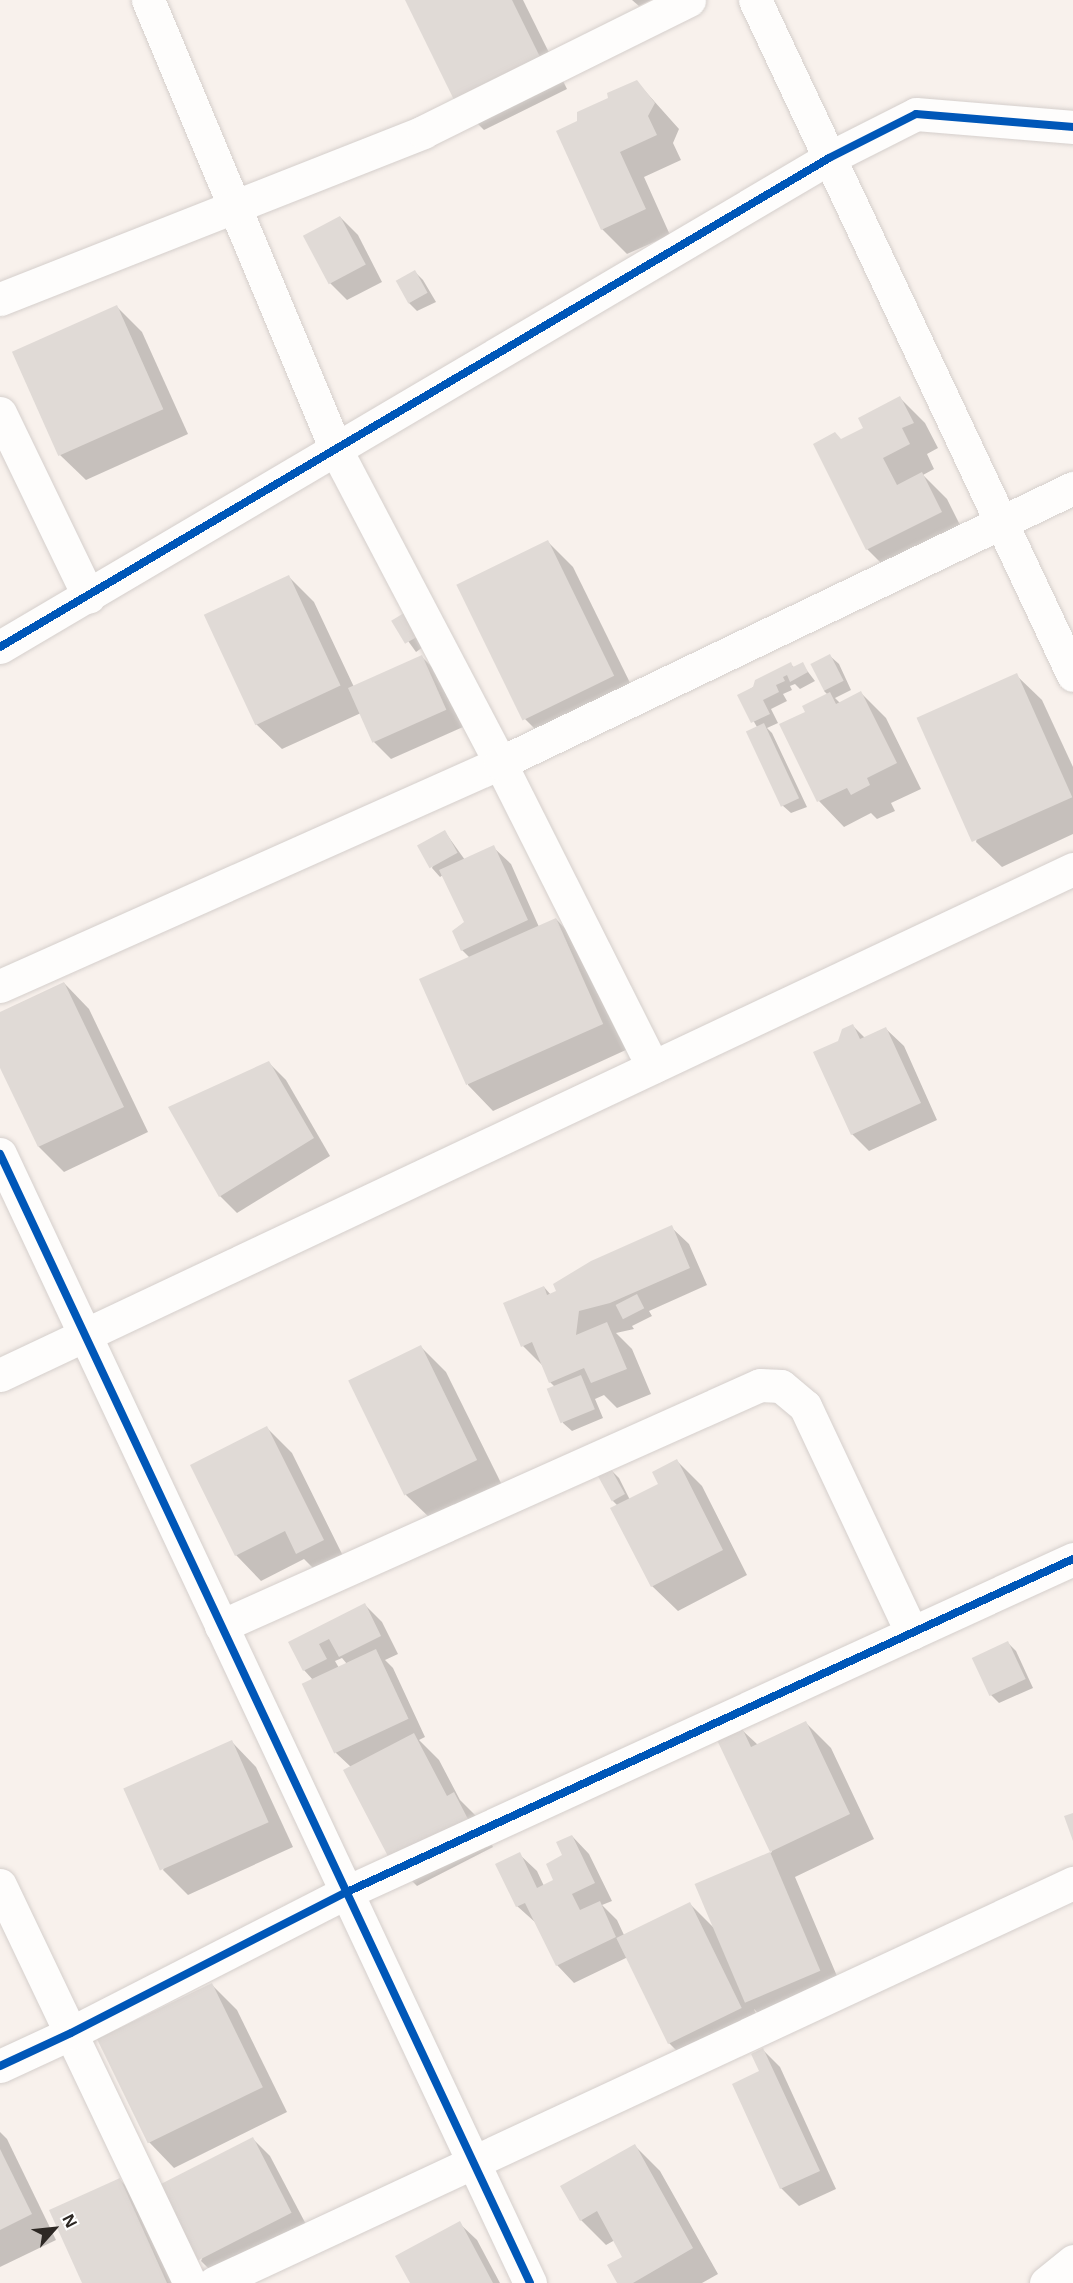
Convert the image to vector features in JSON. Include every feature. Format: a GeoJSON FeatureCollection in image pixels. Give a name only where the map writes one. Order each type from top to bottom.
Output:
{"type":"FeatureCollection","features":[{"type":"Feature","properties":{"kind":"street"},"geometry":{"type":"LineString","coordinates":[[148,0],[336,450],[500,763],[653,1067]]}},
{"type":"Feature","properties":{"kind":"street"},"geometry":{"type":"LineString","coordinates":[[0,299],[423,132],[689,0]]}},
{"type":"Feature","properties":{"kind":"street"},"geometry":{"type":"LineString","coordinates":[[755,0],[1073,675]]}},
{"type":"Feature","properties":{"kind":"street"},"geometry":{"type":"LineString","coordinates":[[0,647],[89,597],[829,158],[916,114],[1073,127]]}},
{"type":"Feature","properties":{"kind":"street"},"geometry":{"type":"LineString","coordinates":[[0,413],[89,597]]}},
{"type":"Feature","properties":{"kind":"street"},"geometry":{"type":"LineString","coordinates":[[0,986],[500,763],[1073,488]]}},
{"type":"Feature","properties":{"kind":"street"},"geometry":{"type":"LineString","coordinates":[[0,1375],[1073,869]]}},
{"type":"Feature","properties":{"kind":"street"},"geometry":{"type":"LineString","coordinates":[[0,1154],[530,2283]]}},
{"type":"Feature","properties":{"kind":"street"},"geometry":{"type":"LineString","coordinates":[[221,1626],[760,1385],[781,1386],[805,1406],[912,1633]]}},
{"type":"Feature","properties":{"kind":"street"},"geometry":{"type":"LineString","coordinates":[[0,2066],[71,2033],[347,1892],[1073,1559]]}},
{"type":"Feature","properties":{"kind":"street"},"geometry":{"type":"LineString","coordinates":[[213,2283],[1073,1883]]}},
{"type":"Feature","properties":{"kind":"street"},"geometry":{"type":"LineString","coordinates":[[0,1885],[190,2283]]}},
{"type":"Feature","properties":{"kind":"street"},"geometry":{"type":"LineString","coordinates":[[1046,2283],[1073,2261]]}},
{"type":"Feature","properties":{"kind":"building"},"geometry":{"type":"Polygon","coordinates":[[[405,0],[512,0],[543,63],[457,106],[405,0]]]}},
{"type":"Feature","properties":{"kind":"building"},"geometry":{"type":"Polygon","coordinates":[[[637,80],[655,103],[648,116],[657,135],[620,152],[646,209],[601,230],[556,131],[577,121],[577,112],[608,98],[607,93],[637,80]]]}},
{"type":"Feature","properties":{"kind":"building"},"geometry":{"type":"Polygon","coordinates":[[[340,216],[366,265],[329,284],[303,236],[340,216]]]}},
{"type":"Feature","properties":{"kind":"building"},"geometry":{"type":"Polygon","coordinates":[[[415,270],[428,293],[408,303],[396,281],[415,270]]]}},
{"type":"Feature","properties":{"kind":"building"},"geometry":{"type":"Polygon","coordinates":[[[117,305],[163,409],[58,456],[12,352],[117,305]]]}},
{"type":"Feature","properties":{"kind":"building"},"geometry":{"type":"Polygon","coordinates":[[[900,396],[914,423],[902,428],[910,444],[883,458],[897,485],[922,472],[942,512],[866,550],[813,444],[835,432],[841,439],[863,428],[858,418],[900,396]]]}},
{"type":"Feature","properties":{"kind":"building"},"geometry":{"type":"Polygon","coordinates":[[[548,540],[614,676],[523,720],[456,585],[548,540]]]}},
{"type":"Feature","properties":{"kind":"building"},"geometry":{"type":"Polygon","coordinates":[[[289,575],[341,686],[255,725],[204,615],[289,575]]]}},
{"type":"Feature","properties":{"kind":"building"},"geometry":{"type":"Polygon","coordinates":[[[404,613],[418,636],[405,644],[391,621],[404,613]]]}},
{"type":"Feature","properties":{"kind":"building"},"geometry":{"type":"Polygon","coordinates":[[[830,654],[844,681],[824,691],[810,664],[830,654]]]}},
{"type":"Feature","properties":{"kind":"building"},"geometry":{"type":"Polygon","coordinates":[[[422,655],[446,710],[372,743],[348,688],[422,655]]]}},
{"type":"Feature","properties":{"kind":"building"},"geometry":{"type":"Polygon","coordinates":[[[791,662],[793,667],[803,662],[808,672],[790,682],[787,675],[783,677],[785,681],[776,685],[779,692],[763,700],[770,714],[751,723],[737,695],[753,687],[755,680],[791,662]]]}},
{"type":"Feature","properties":{"kind":"building"},"geometry":{"type":"Polygon","coordinates":[[[1017,673],[1072,797],[972,842],[917,718],[1017,673]]]}},
{"type":"Feature","properties":{"kind":"building"},"geometry":{"type":"Polygon","coordinates":[[[861,691],[897,763],[867,778],[870,785],[851,795],[847,788],[817,802],[779,724],[805,712],[802,706],[830,692],[836,704],[861,691]]]}},
{"type":"Feature","properties":{"kind":"building"},"geometry":{"type":"Polygon","coordinates":[[[764,723],[799,798],[781,807],[746,731],[764,723]]]}},
{"type":"Feature","properties":{"kind":"building"},"geometry":{"type":"Polygon","coordinates":[[[445,830],[458,853],[430,868],[417,846],[445,830]]]}},
{"type":"Feature","properties":{"kind":"building"},"geometry":{"type":"Polygon","coordinates":[[[494,845],[528,920],[461,951],[452,931],[464,922],[439,870],[494,845]]]}},
{"type":"Feature","properties":{"kind":"building"},"geometry":{"type":"Polygon","coordinates":[[[556,918],[603,1024],[466,1085],[419,979],[556,918]]]}},
{"type":"Feature","properties":{"kind":"building"},"geometry":{"type":"Polygon","coordinates":[[[64,982],[124,1107],[38,1147],[0,1068],[0,1012],[64,982]]]}},
{"type":"Feature","properties":{"kind":"building"},"geometry":{"type":"Polygon","coordinates":[[[853,1024],[860,1039],[886,1027],[921,1103],[851,1135],[813,1052],[838,1041],[842,1029],[853,1024]]]}},
{"type":"Feature","properties":{"kind":"building"},"geometry":{"type":"Polygon","coordinates":[[[269,1061],[314,1138],[219,1197],[168,1107],[269,1061]]]}},
{"type":"Feature","properties":{"kind":"building"},"geometry":{"type":"Polygon","coordinates":[[[672,1225],[690,1268],[610,1303],[579,1311],[576,1335],[607,1322],[627,1369],[591,1383],[584,1368],[549,1383],[532,1342],[521,1347],[503,1303],[544,1286],[547,1295],[556,1291],[553,1284],[591,1261],[672,1225]]]}},
{"type":"Feature","properties":{"kind":"building"},"geometry":{"type":"Polygon","coordinates":[[[637,1294],[644,1308],[623,1319],[616,1305],[637,1294]]]}},
{"type":"Feature","properties":{"kind":"building"},"geometry":{"type":"Polygon","coordinates":[[[421,1345],[477,1460],[404,1496],[348,1381],[421,1345]]]}},
{"type":"Feature","properties":{"kind":"building"},"geometry":{"type":"Polygon","coordinates":[[[581,1375],[595,1409],[561,1423],[547,1389],[581,1375]]]}},
{"type":"Feature","properties":{"kind":"building"},"geometry":{"type":"Polygon","coordinates":[[[267,1426],[324,1540],[296,1554],[285,1531],[235,1556],[190,1465],[267,1426]]]}},
{"type":"Feature","properties":{"kind":"building"},"geometry":{"type":"Polygon","coordinates":[[[677,1459],[723,1550],[651,1587],[610,1508],[658,1484],[652,1472],[677,1459]]]}},
{"type":"Feature","properties":{"kind":"building"},"geometry":{"type":"Polygon","coordinates":[[[610,1467],[625,1494],[612,1501],[597,1474],[610,1467]]]}},
{"type":"Feature","properties":{"kind":"building"},"geometry":{"type":"Polygon","coordinates":[[[365,1603],[381,1636],[339,1657],[329,1639],[319,1644],[327,1659],[303,1671],[288,1642],[365,1603]]]}},
{"type":"Feature","properties":{"kind":"building"},"geometry":{"type":"Polygon","coordinates":[[[1008,1641],[1026,1679],[989,1696],[972,1658],[1008,1641]]]}},
{"type":"Feature","properties":{"kind":"building"},"geometry":{"type":"Polygon","coordinates":[[[376,1649],[409,1719],[334,1753],[302,1684],[376,1649]]]}},
{"type":"Feature","properties":{"kind":"building"},"geometry":{"type":"Polygon","coordinates":[[[806,1721],[850,1814],[770,1852],[717,1740],[742,1728],[751,1747],[806,1721]]]}},
{"type":"Feature","properties":{"kind":"building"},"geometry":{"type":"Polygon","coordinates":[[[414,1733],[447,1796],[454,1792],[469,1821],[391,1862],[343,1770],[414,1733]]]}},
{"type":"Feature","properties":{"kind":"building"},"geometry":{"type":"Polygon","coordinates":[[[232,1740],[269,1822],[160,1871],[123,1788],[232,1740]]]}},
{"type":"Feature","properties":{"kind":"building"},"geometry":{"type":"Polygon","coordinates":[[[1073,1813],[1073,1841],[1064,1816],[1073,1813]]]}},
{"type":"Feature","properties":{"kind":"building"},"geometry":{"type":"Polygon","coordinates":[[[572,1835],[595,1883],[572,1894],[580,1910],[600,1901],[616,1937],[556,1966],[525,1903],[516,1907],[495,1864],[520,1852],[537,1888],[553,1880],[546,1864],[562,1855],[556,1842],[572,1835]]]}},
{"type":"Feature","properties":{"kind":"building"},"geometry":{"type":"Polygon","coordinates":[[[770,1852],[820,1971],[745,2003],[695,1884],[770,1852]]]}},
{"type":"Feature","properties":{"kind":"building"},"geometry":{"type":"Polygon","coordinates":[[[690,1902],[742,2008],[668,2044],[616,1938],[690,1902]]]}},
{"type":"Feature","properties":{"kind":"building"},"geometry":{"type":"Polygon","coordinates":[[[212,1983],[263,2087],[148,2143],[97,2039],[212,1983]]]}},
{"type":"Feature","properties":{"kind":"building"},"geometry":{"type":"Polygon","coordinates":[[[763,2048],[820,2171],[780,2189],[732,2084],[759,2071],[751,2054],[763,2048]]]}},
{"type":"Feature","properties":{"kind":"building"},"geometry":{"type":"Polygon","coordinates":[[[253,2137],[292,2213],[198,2260],[159,2185],[253,2137]]]}},
{"type":"Feature","properties":{"kind":"building"},"geometry":{"type":"Polygon","coordinates":[[[635,2144],[693,2248],[633,2283],[617,2283],[607,2265],[622,2257],[597,2211],[580,2221],[560,2186],[635,2144]]]}},
{"type":"Feature","properties":{"kind":"building"},"geometry":{"type":"Polygon","coordinates":[[[0,2149],[32,2214],[0,2230],[0,2149]]]}},
{"type":"Feature","properties":{"kind":"building"},"geometry":{"type":"Polygon","coordinates":[[[120,2178],[167,2283],[82,2283],[49,2210],[120,2178]]]}},
{"type":"Feature","properties":{"kind":"building"},"geometry":{"type":"Polygon","coordinates":[[[460,2221],[493,2283],[410,2283],[395,2256],[460,2221]]]}},
{"type":"Feature","properties":{"kind":"cycle path"},"geometry":{"type":"LineString","coordinates":[[0,647],[829,158],[916,114],[1073,127]]}},
{"type":"Feature","properties":{"kind":"cycle path"},"geometry":{"type":"LineString","coordinates":[[0,1154],[530,2283]]}},
{"type":"Feature","properties":{"kind":"cycle path"},"geometry":{"type":"LineString","coordinates":[[0,2066],[71,2033],[347,1892],[1073,1559]]}}]}
